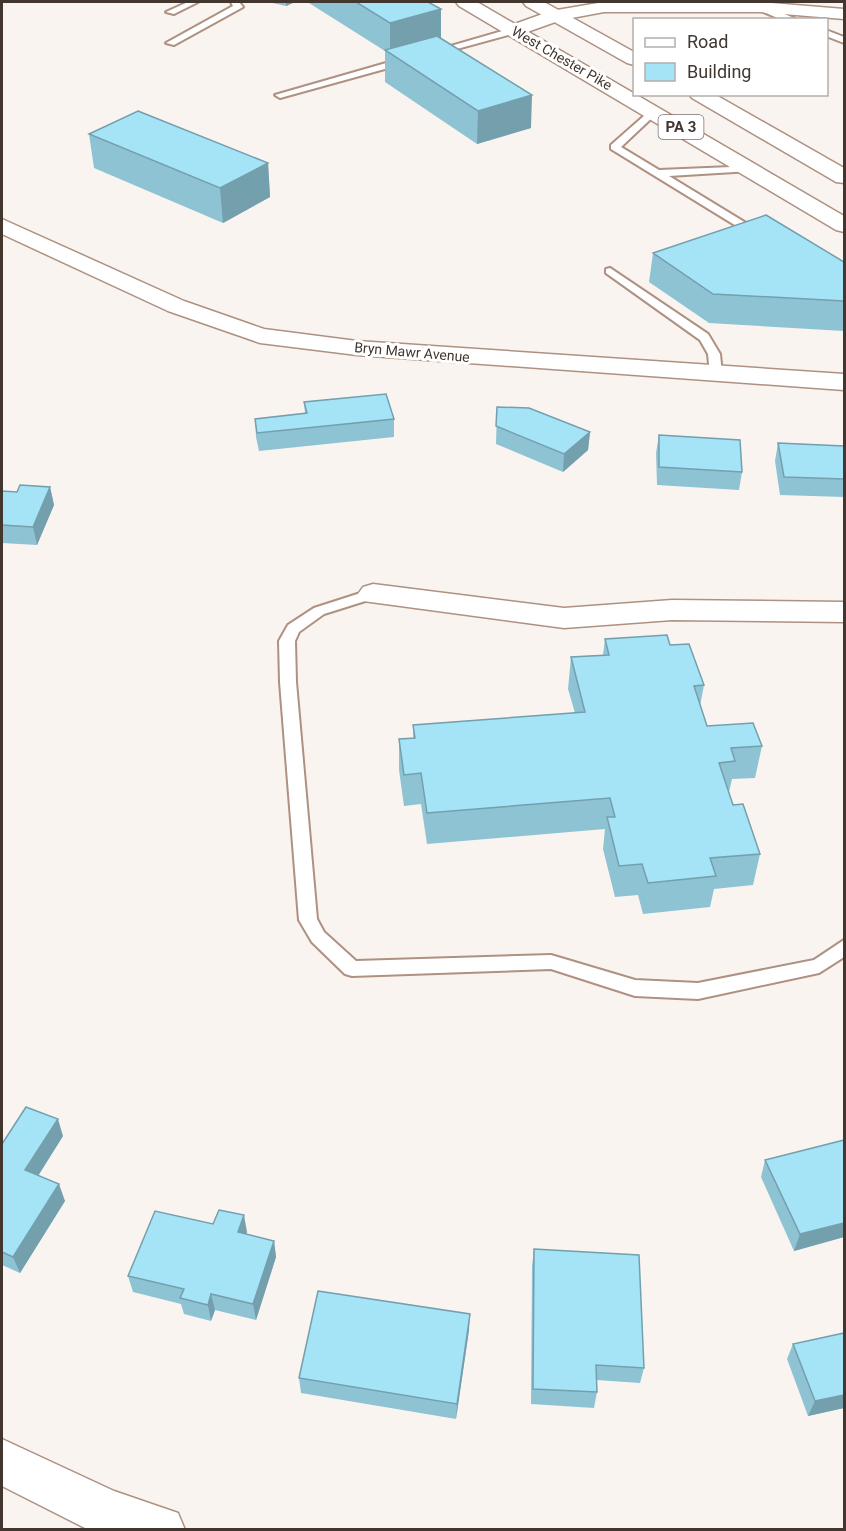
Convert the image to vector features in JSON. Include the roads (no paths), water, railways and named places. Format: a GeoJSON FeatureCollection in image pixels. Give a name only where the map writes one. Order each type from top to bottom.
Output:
{"type":"FeatureCollection","features":[{"type":"Feature","properties":{"kind":"main road","name":"West Chester Pike"},"geometry":{"type":"LineString","coordinates":[[465,2],[751,168],[844,225]]}},
{"type":"Feature","properties":{"kind":"main road"},"geometry":{"type":"LineString","coordinates":[[532,2],[633,58]]}},
{"type":"Feature","properties":{"kind":"main road"},"geometry":{"type":"LineString","coordinates":[[516,30],[557,15],[612,7],[759,4],[844,14]]}},
{"type":"Feature","properties":{"kind":"main road","name":"PA 3"},"geometry":{"type":"LineString","coordinates":[[702,96],[844,177]]}},
{"type":"Feature","properties":{"kind":"main road","name":"Bryn Mawr Avenue"},"geometry":{"type":"LineString","coordinates":[[2,226],[176,306],[260,336],[346,347],[844,382]]}},
{"type":"Feature","properties":{"kind":"main road"},"geometry":{"type":"LineString","coordinates":[[373,594],[564,618],[672,610],[844,612]]}},
{"type":"Feature","properties":{"kind":"main road"},"geometry":{"type":"LineString","coordinates":[[2,1462],[107,1513],[161,1530]]}},
{"type":"Feature","properties":{"kind":"lane"},"geometry":{"type":"LineString","coordinates":[[171,12],[194,2]]}},
{"type":"Feature","properties":{"kind":"lane"},"geometry":{"type":"LineString","coordinates":[[171,43],[238,7],[235,2]]}},
{"type":"Feature","properties":{"kind":"lane"},"geometry":{"type":"LineString","coordinates":[[759,4],[787,18]]}},
{"type":"Feature","properties":{"kind":"lane"},"geometry":{"type":"LineString","coordinates":[[426,55],[516,30]]}},
{"type":"Feature","properties":{"kind":"lane"},"geometry":{"type":"LineString","coordinates":[[828,34],[844,40]]}},
{"type":"Feature","properties":{"kind":"lane"},"geometry":{"type":"LineString","coordinates":[[280,95],[415,58]]}},
{"type":"Feature","properties":{"kind":"lane"},"geometry":{"type":"LineString","coordinates":[[653,111],[615,147],[742,225]]}},
{"type":"Feature","properties":{"kind":"lane"},"geometry":{"type":"LineString","coordinates":[[657,172],[751,168]]}},
{"type":"Feature","properties":{"kind":"lane"},"geometry":{"type":"LineString","coordinates":[[610,271],[704,337],[712,346],[716,357],[716,374]]}},
{"type":"Feature","properties":{"kind":"lane"},"geometry":{"type":"LineString","coordinates":[[373,594],[319,611],[292,629],[287,641],[288,682],[308,920],[318,937],[352,969],[551,962],[635,988],[698,991],[819,966],[844,947]]}}]}
